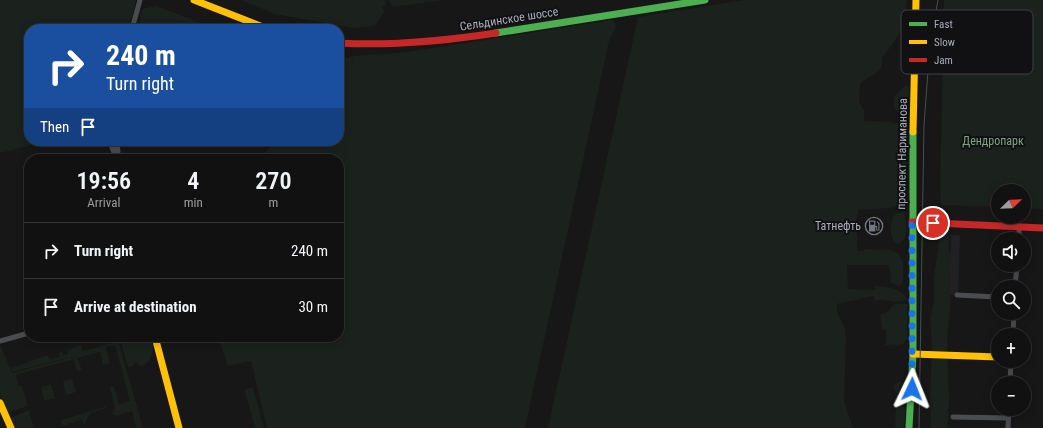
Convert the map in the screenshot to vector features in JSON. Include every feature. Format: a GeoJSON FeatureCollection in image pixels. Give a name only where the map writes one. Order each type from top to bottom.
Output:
{"type":"FeatureCollection","features":[{"type":"Feature","properties":{"kind":"main road"},"geometry":{"type":"LineString","coordinates":[[194,0],[255,24]]}},
{"type":"Feature","properties":{"kind":"main road","name":"Сельдинское шоссе"},"geometry":{"type":"LineString","coordinates":[[344,43],[376,46],[465,38],[705,0]]}},
{"type":"Feature","properties":{"kind":"main road","name":"проспект Нариманова"},"geometry":{"type":"LineString","coordinates":[[916,0],[916,10]]}},
{"type":"Feature","properties":{"kind":"main road","name":"проспект Нариманова"},"geometry":{"type":"LineString","coordinates":[[909,428],[913,354],[912,222],[915,74]]}},
{"type":"Feature","properties":{"kind":"main road"},"geometry":{"type":"LineString","coordinates":[[912,222],[1043,228]]}},
{"type":"Feature","properties":{"kind":"main road"},"geometry":{"type":"LineString","coordinates":[[156,342],[179,428]]}},
{"type":"Feature","properties":{"kind":"main road"},"geometry":{"type":"LineString","coordinates":[[913,354],[991,357]]}},
{"type":"Feature","properties":{"kind":"main road"},"geometry":{"type":"LineString","coordinates":[[0,403],[11,428]]}},
{"type":"Feature","properties":{"kind":"street"},"geometry":{"type":"LineString","coordinates":[[133,24],[140,0]]}},
{"type":"Feature","properties":{"kind":"street"},"geometry":{"type":"LineString","coordinates":[[1019,226],[1019,232]]}},
{"type":"Feature","properties":{"kind":"street"},"geometry":{"type":"LineString","coordinates":[[957,295],[991,297]]}},
{"type":"Feature","properties":{"kind":"street"},"geometry":{"type":"LineString","coordinates":[[0,341],[24,334]]}},
{"type":"Feature","properties":{"kind":"street"},"geometry":{"type":"LineString","coordinates":[[953,417],[1008,418],[1008,428]]}},
{"type":"Feature","properties":{"kind":"shaded area"},"geometry":{"type":"Polygon","coordinates":[[[951,235],[960,235],[958,295],[949,295],[951,235]]]}},
{"type":"Feature","properties":{"kind":"green space"},"geometry":{"type":"Polygon","coordinates":[[[0,0],[136,0],[129,24],[24,24],[24,146],[27,146],[0,153],[0,0]]]}},
{"type":"Feature","properties":{"kind":"green space"},"geometry":{"type":"Polygon","coordinates":[[[241,0],[385,0],[387,3],[382,8],[385,11],[375,26],[353,28],[344,26],[344,24],[331,24],[275,14],[241,0]]]}},
{"type":"Feature","properties":{"kind":"green space"},"geometry":{"type":"Polygon","coordinates":[[[388,0],[445,0],[393,7],[388,0]]]}},
{"type":"Feature","properties":{"kind":"green space"},"geometry":{"type":"Polygon","coordinates":[[[745,0],[907,0],[906,10],[901,10],[901,29],[897,38],[882,58],[881,68],[860,84],[859,102],[864,110],[864,121],[893,122],[903,127],[907,131],[908,156],[903,199],[901,204],[889,208],[859,210],[856,223],[853,224],[853,232],[856,232],[857,234],[857,249],[859,251],[864,251],[864,249],[890,250],[899,254],[903,262],[903,282],[900,286],[891,283],[889,265],[847,265],[848,289],[875,290],[875,286],[884,287],[898,290],[907,299],[900,302],[883,300],[875,301],[873,296],[837,304],[837,312],[845,328],[846,339],[844,401],[853,428],[548,428],[638,17],[745,0]]]}},
{"type":"Feature","properties":{"kind":"green space","name":"Дендропарк"},"geometry":{"type":"Polygon","coordinates":[[[944,0],[1043,0],[1043,209],[1031,208],[1031,184],[991,184],[991,207],[941,205],[942,74],[1033,74],[1033,10],[944,10],[944,0]]]}},
{"type":"Feature","properties":{"kind":"green space"},"geometry":{"type":"Polygon","coordinates":[[[156,6],[203,24],[139,24],[142,9],[156,6]]]}},
{"type":"Feature","properties":{"kind":"green space"},"geometry":{"type":"Polygon","coordinates":[[[612,20],[615,23],[616,28],[609,41],[525,428],[267,428],[251,361],[228,366],[220,342],[344,342],[344,154],[264,154],[271,146],[344,146],[344,58],[407,52],[612,20]]]}},
{"type":"Feature","properties":{"kind":"green space"},"geometry":{"type":"Polygon","coordinates":[[[906,85],[909,86],[907,122],[894,108],[894,97],[906,85]]]}},
{"type":"Feature","properties":{"kind":"green space"},"geometry":{"type":"Polygon","coordinates":[[[897,213],[903,213],[905,215],[906,230],[904,239],[901,243],[897,244],[892,237],[891,223],[892,219],[897,213]]]}},
{"type":"Feature","properties":{"kind":"green space"},"geometry":{"type":"Polygon","coordinates":[[[945,226],[950,230],[949,248],[951,260],[949,286],[951,302],[947,339],[949,402],[947,428],[931,428],[930,396],[932,344],[930,320],[934,301],[934,277],[941,229],[945,226]]]}},
{"type":"Feature","properties":{"kind":"green space"},"geometry":{"type":"Polygon","coordinates":[[[894,304],[907,304],[907,339],[903,344],[890,346],[886,345],[886,330],[882,330],[880,315],[889,311],[894,304]]]}},
{"type":"Feature","properties":{"kind":"green space"},"geometry":{"type":"Polygon","coordinates":[[[153,342],[152,354],[148,361],[141,367],[136,362],[131,367],[128,367],[121,343],[119,343],[143,428],[136,428],[132,411],[116,416],[112,413],[115,408],[110,387],[114,386],[119,404],[130,401],[115,345],[106,347],[110,363],[103,365],[100,352],[77,358],[82,370],[77,371],[74,359],[16,375],[18,385],[22,386],[28,406],[7,413],[0,395],[0,344],[12,373],[83,354],[12,372],[11,368],[48,355],[50,359],[60,357],[59,352],[62,351],[63,355],[68,354],[67,350],[81,345],[83,351],[112,343],[153,342]]]}},
{"type":"Feature","properties":{"kind":"green space"},"geometry":{"type":"Polygon","coordinates":[[[72,379],[76,392],[66,395],[63,381],[72,379]]]}},
{"type":"Feature","properties":{"kind":"green space"},"geometry":{"type":"Polygon","coordinates":[[[899,381],[903,382],[905,389],[902,396],[898,396],[893,386],[899,381]]]}},
{"type":"Feature","properties":{"kind":"green space"},"geometry":{"type":"Polygon","coordinates":[[[51,384],[55,398],[44,401],[41,387],[51,384]]]}},
{"type":"Feature","properties":{"kind":"green space"},"geometry":{"type":"Polygon","coordinates":[[[253,387],[264,428],[255,428],[245,392],[246,389],[253,387]]]}},
{"type":"Feature","properties":{"kind":"green space"},"geometry":{"type":"Polygon","coordinates":[[[902,404],[906,410],[904,428],[895,428],[896,405],[902,404]]]}},
{"type":"Feature","properties":{"kind":"green space"},"geometry":{"type":"Polygon","coordinates":[[[105,406],[106,408],[90,413],[84,426],[82,420],[62,426],[61,420],[105,406]]]}},
{"type":"Feature","properties":{"kind":"green space"},"geometry":{"type":"Polygon","coordinates":[[[29,410],[34,428],[15,428],[11,418],[29,410]]]}},
{"type":"Feature","properties":{"kind":"tram line"},"geometry":{"type":"LineString","coordinates":[[936,10],[938,0]]}},
{"type":"Feature","properties":{"kind":"tram line"},"geometry":{"type":"LineString","coordinates":[[919,428],[924,125],[928,74]]}},
{"type":"Feature","properties":{"kind":"traffic: fast"},"geometry":{"type":"LineString","coordinates":[[496,33],[705,0]]}},
{"type":"Feature","properties":{"kind":"traffic: fast"},"geometry":{"type":"LineString","coordinates":[[909,428],[913,354],[913,132]]}},
{"type":"Feature","properties":{"kind":"traffic: slow"},"geometry":{"type":"LineString","coordinates":[[194,0],[255,24]]}},
{"type":"Feature","properties":{"kind":"traffic: slow"},"geometry":{"type":"LineString","coordinates":[[916,0],[916,10]]}},
{"type":"Feature","properties":{"kind":"traffic: slow"},"geometry":{"type":"LineString","coordinates":[[913,132],[914,74]]}},
{"type":"Feature","properties":{"kind":"traffic: slow"},"geometry":{"type":"LineString","coordinates":[[156,342],[179,428]]}},
{"type":"Feature","properties":{"kind":"traffic: slow"},"geometry":{"type":"LineString","coordinates":[[913,354],[991,357]]}},
{"type":"Feature","properties":{"kind":"traffic: slow"},"geometry":{"type":"LineString","coordinates":[[0,403],[11,428]]}},
{"type":"Feature","properties":{"kind":"traffic: jam"},"geometry":{"type":"LineString","coordinates":[[344,43],[378,44],[418,42],[496,33]]}},
{"type":"Feature","properties":{"kind":"traffic: jam"},"geometry":{"type":"LineString","coordinates":[[912,222],[1043,228]]}},
{"type":"Feature","properties":{"kind":"place","name":"Татнефть"},"geometry":{"type":"Point","coordinates":[874,226]}},
{"type":"Feature","properties":{"kind":"route"},"geometry":{"type":"LineString","coordinates":[[912,389],[912,222],[933,223]]}}]}
